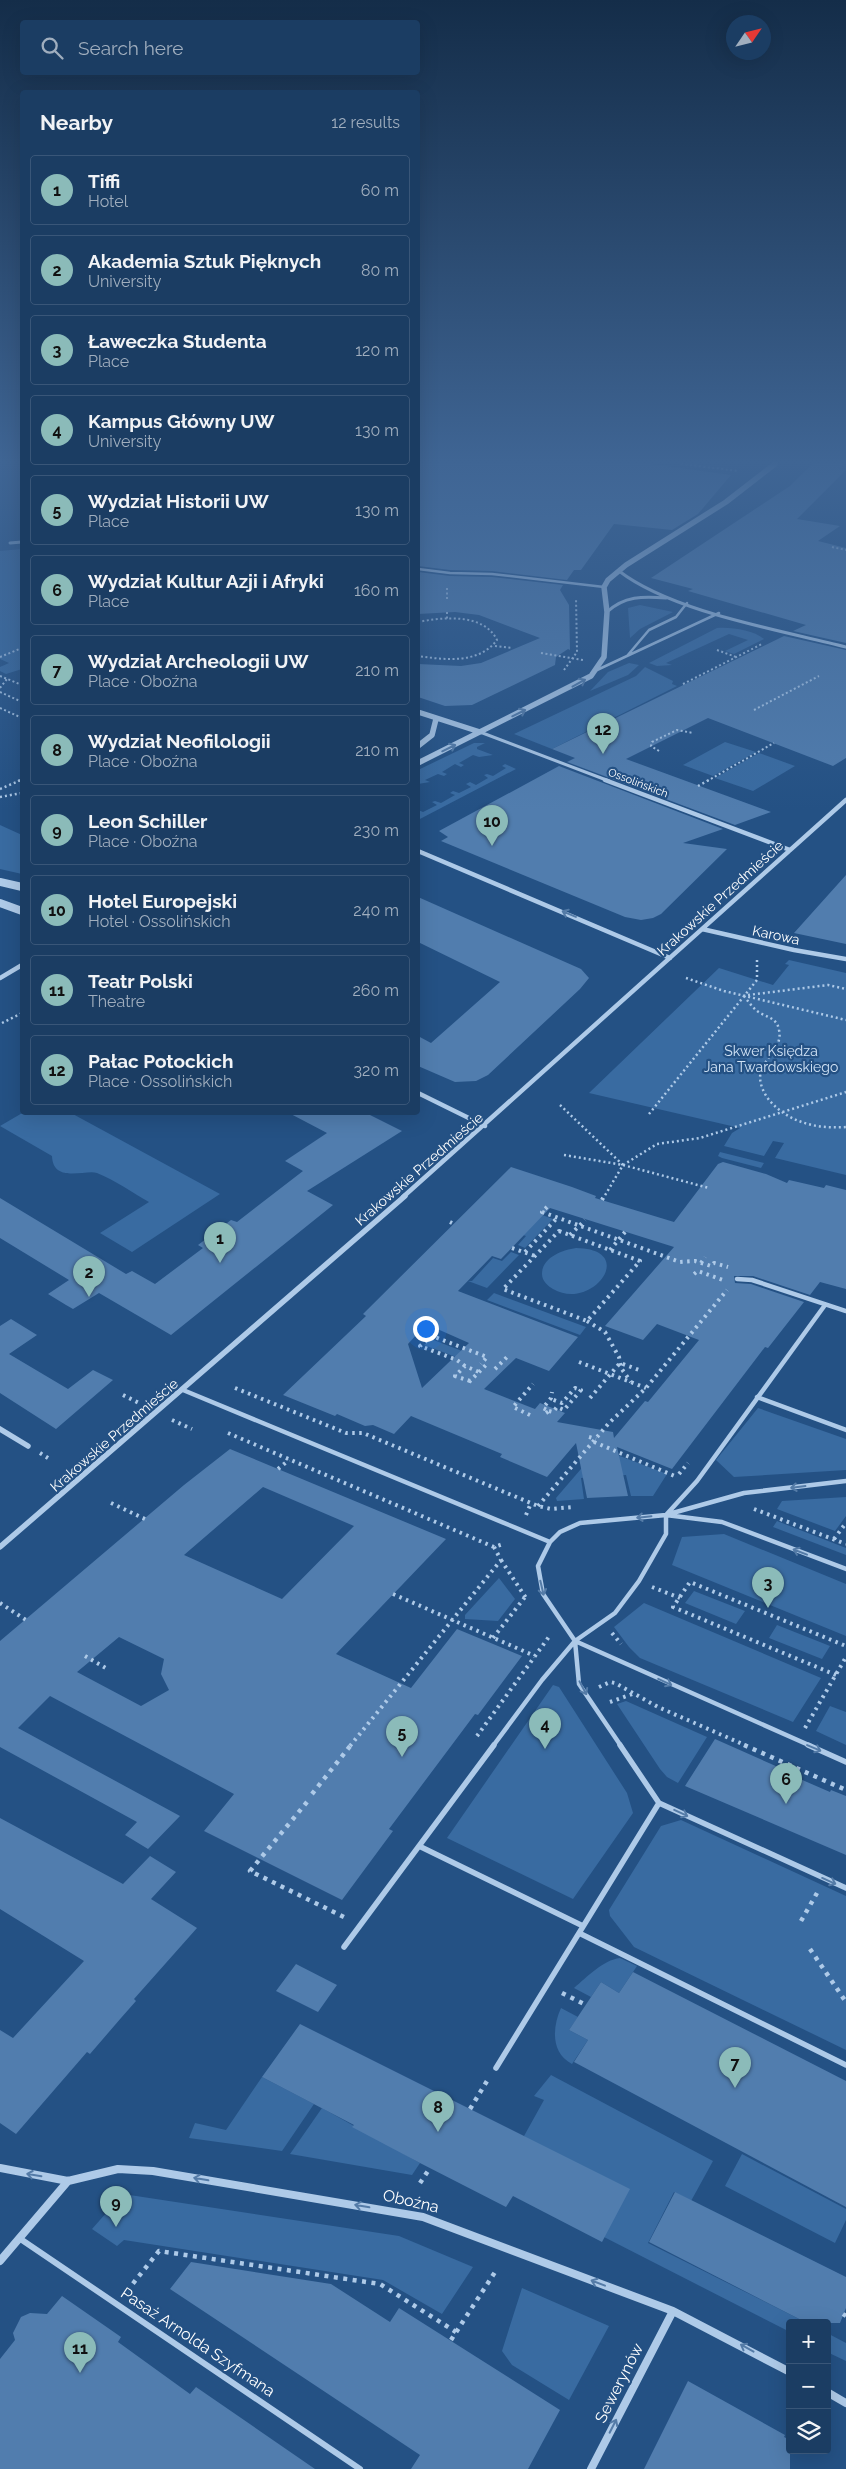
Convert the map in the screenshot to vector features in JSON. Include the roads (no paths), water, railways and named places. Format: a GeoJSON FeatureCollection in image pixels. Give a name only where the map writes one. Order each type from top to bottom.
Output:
{"type":"FeatureCollection","features":[{"type":"Feature","properties":{"kind":"street"},"geometry":{"type":"LineString","coordinates":[[420,762],[583,682],[597,670],[604,657],[608,612],[604,587],[611,579]]}},
{"type":"Feature","properties":{"kind":"street"},"geometry":{"type":"LineString","coordinates":[[629,579],[671,599],[846,647]]}},
{"type":"Feature","properties":{"kind":"street"},"geometry":{"type":"LineString","coordinates":[[608,612],[615,603],[627,598],[671,599]]}},
{"type":"Feature","properties":{"kind":"street"},"geometry":{"type":"LineString","coordinates":[[420,713],[480,732]]}},
{"type":"Feature","properties":{"kind":"street"},"geometry":{"type":"LineString","coordinates":[[420,744],[432,735],[436,719]]}},
{"type":"Feature","properties":{"kind":"street","name":"Ossolińskich"},"geometry":{"type":"LineString","coordinates":[[480,732],[790,850]]}},
{"type":"Feature","properties":{"kind":"street","name":"Krakowskie Przedmieście"},"geometry":{"type":"LineString","coordinates":[[0,1547],[485,1126],[790,850],[822,824],[846,800]]}},
{"type":"Feature","properties":{"kind":"street"},"geometry":{"type":"LineString","coordinates":[[420,852],[670,958]]}},
{"type":"Feature","properties":{"kind":"street"},"geometry":{"type":"LineString","coordinates":[[0,882],[20,887]]}},
{"type":"Feature","properties":{"kind":"street"},"geometry":{"type":"LineString","coordinates":[[0,904],[20,910]]}},
{"type":"Feature","properties":{"kind":"street","name":"Karowa"},"geometry":{"type":"LineString","coordinates":[[702,929],[794,950],[846,958]]}},
{"type":"Feature","properties":{"kind":"street"},"geometry":{"type":"LineString","coordinates":[[0,978],[20,966]]}},
{"type":"Feature","properties":{"kind":"street"},"geometry":{"type":"LineString","coordinates":[[420,1095],[485,1126]]}},
{"type":"Feature","properties":{"kind":"street"},"geometry":{"type":"LineString","coordinates":[[0,1429],[28,1446]]}},
{"type":"Feature","properties":{"kind":"street","name":"Oboźna"},"geometry":{"type":"LineString","coordinates":[[0,2168],[68,2180],[118,2169],[153,2171],[423,2217],[673,2312],[720,2334],[786,2370]]}},
{"type":"Feature","properties":{"kind":"street"},"geometry":{"type":"LineString","coordinates":[[0,2261],[68,2180]]}},
{"type":"Feature","properties":{"kind":"street","name":"Pasaż Arnolda Szyfmana"},"geometry":{"type":"LineString","coordinates":[[20,2238],[360,2469]]}},
{"type":"Feature","properties":{"kind":"street","name":"Sewerynów"},"geometry":{"type":"LineString","coordinates":[[591,2469],[673,2312]]}},
{"type":"Feature","properties":{"kind":"street"},"geometry":{"type":"LineString","coordinates":[[831,2394],[846,2403]]}},
{"type":"Feature","properties":{"kind":"lane"},"geometry":{"type":"LineString","coordinates":[[537,579],[604,587]]}},
{"type":"Feature","properties":{"kind":"lane"},"geometry":{"type":"LineString","coordinates":[[626,658],[648,630],[676,617],[687,603]]}},
{"type":"Feature","properties":{"kind":"lane"},"geometry":{"type":"LineString","coordinates":[[597,670],[719,613]]}},
{"type":"Feature","properties":{"kind":"lane"},"geometry":{"type":"LineString","coordinates":[[737,1278],[752,1280],[846,1311]]}},
{"type":"Feature","properties":{"kind":"lane"},"geometry":{"type":"LineString","coordinates":[[344,1947],[542,1680],[575,1640],[615,1613],[639,1581],[666,1534],[666,1515],[696,1480],[825,1305]]}},
{"type":"Feature","properties":{"kind":"lane"},"geometry":{"type":"LineString","coordinates":[[183,1390],[550,1542]]}},
{"type":"Feature","properties":{"kind":"lane"},"geometry":{"type":"LineString","coordinates":[[758,1397],[846,1430]]}},
{"type":"Feature","properties":{"kind":"lane"},"geometry":{"type":"LineString","coordinates":[[846,1481],[744,1493],[666,1515],[580,1524],[560,1532],[550,1542],[538,1566],[543,1594],[575,1640],[579,1684],[659,1803],[846,1888]]}},
{"type":"Feature","properties":{"kind":"lane"},"geometry":{"type":"LineString","coordinates":[[666,1515],[722,1522],[846,1569]]}},
{"type":"Feature","properties":{"kind":"lane"},"geometry":{"type":"LineString","coordinates":[[575,1640],[714,1705],[846,1762]]}},
{"type":"Feature","properties":{"kind":"lane"},"geometry":{"type":"LineString","coordinates":[[496,2068],[659,1803]]}},
{"type":"Feature","properties":{"kind":"lane"},"geometry":{"type":"LineString","coordinates":[[419,1846],[583,1926]]}},
{"type":"Feature","properties":{"kind":"lane"},"geometry":{"type":"LineString","coordinates":[[579,1933],[846,2065]]}},
{"type":"Feature","properties":{"kind":"place","name":"Pałac Potockich"},"geometry":{"type":"Point","coordinates":[603,754]}},
{"type":"Feature","properties":{"kind":"place","name":"Hotel Europejski"},"geometry":{"type":"Point","coordinates":[492,846]}},
{"type":"Feature","properties":{"kind":"place","name":"Tiffi"},"geometry":{"type":"Point","coordinates":[220,1263]}},
{"type":"Feature","properties":{"kind":"place","name":"Akademia Sztuk Pięknych"},"geometry":{"type":"Point","coordinates":[89,1297]}},
{"type":"Feature","properties":{"kind":"place","name":"Ławeczka Studenta"},"geometry":{"type":"Point","coordinates":[768,1608]}},
{"type":"Feature","properties":{"kind":"place","name":"Kampus Główny UW"},"geometry":{"type":"Point","coordinates":[545,1749]}},
{"type":"Feature","properties":{"kind":"place","name":"Wydział Historii UW"},"geometry":{"type":"Point","coordinates":[402,1757]}},
{"type":"Feature","properties":{"kind":"place","name":"Wydział Kultur Azji i Afryki"},"geometry":{"type":"Point","coordinates":[786,1804]}},
{"type":"Feature","properties":{"kind":"place","name":"Wydział Archeologii UW"},"geometry":{"type":"Point","coordinates":[735,2088]}},
{"type":"Feature","properties":{"kind":"place","name":"Wydział Neofilologii"},"geometry":{"type":"Point","coordinates":[438,2132]}},
{"type":"Feature","properties":{"kind":"place","name":"Leon Schiller"},"geometry":{"type":"Point","coordinates":[116,2227]}},
{"type":"Feature","properties":{"kind":"place","name":"Teatr Polski"},"geometry":{"type":"Point","coordinates":[80,2373]}},
{"type":"Feature","properties":{"kind":"park label","name":"Skwer Księdza Jana Twardowskiego"},"geometry":{"type":"Point","coordinates":[771,1060]}}]}
